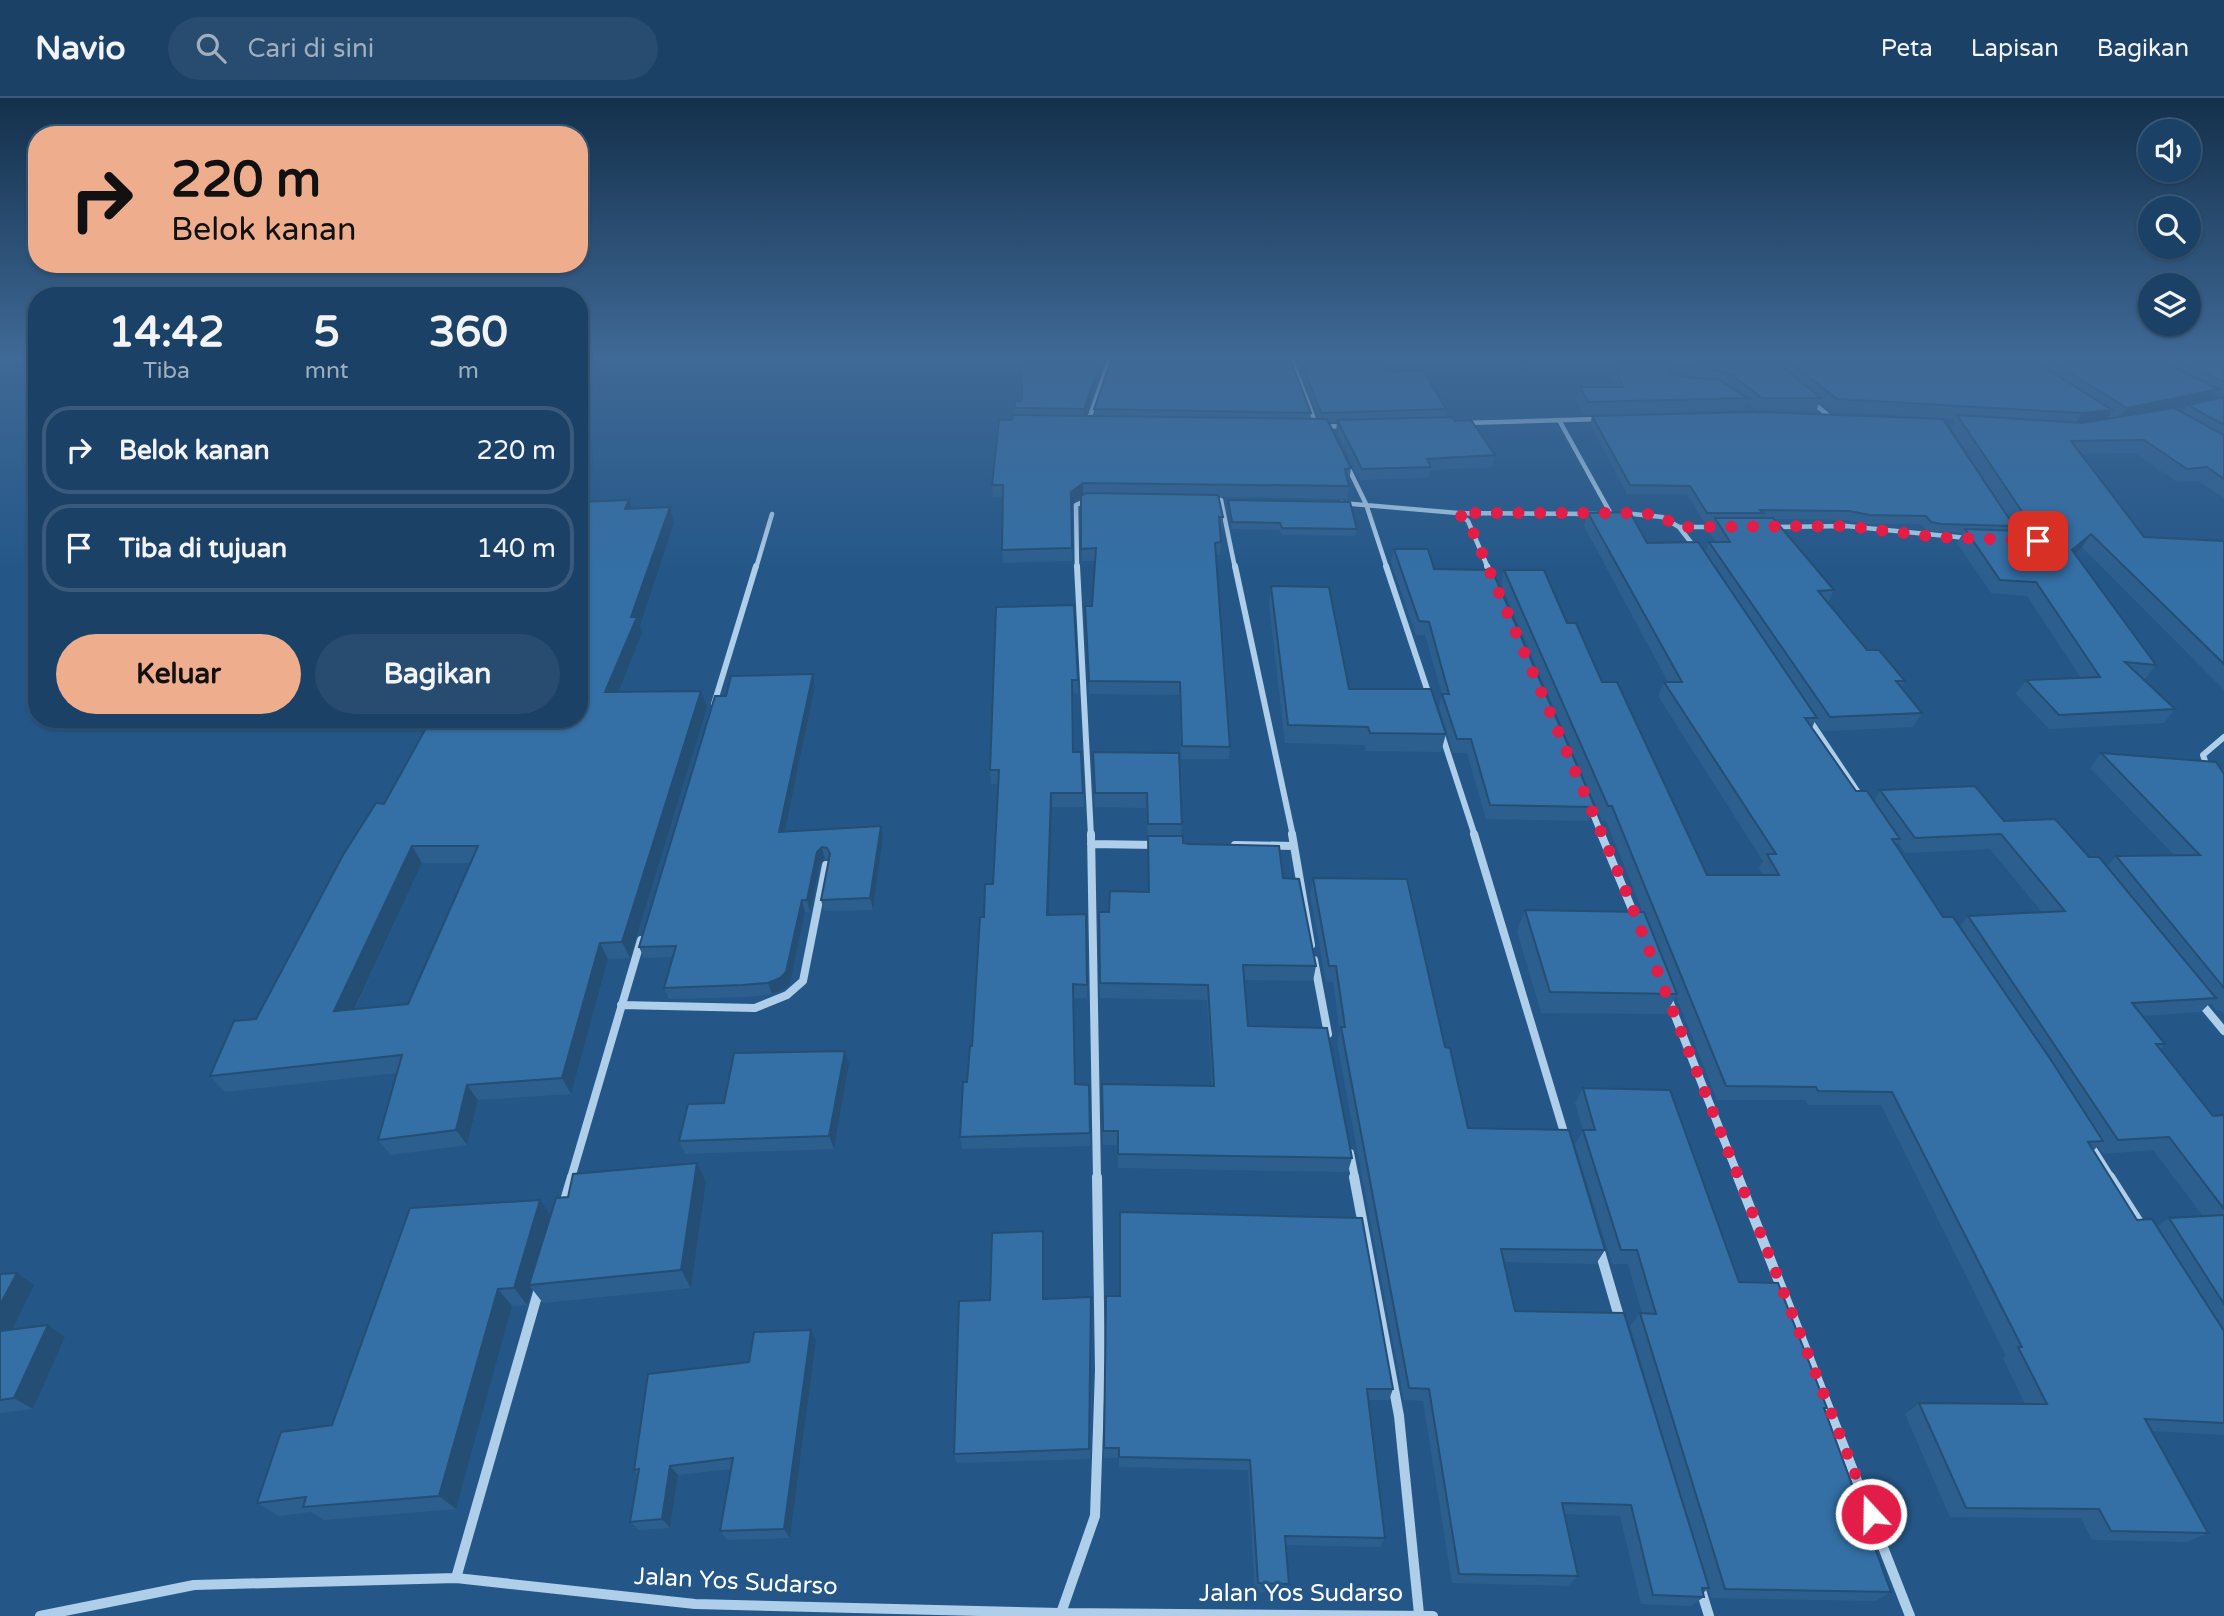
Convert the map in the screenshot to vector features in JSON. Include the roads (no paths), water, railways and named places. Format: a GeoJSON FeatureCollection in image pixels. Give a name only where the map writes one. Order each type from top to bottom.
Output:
{"type":"FeatureCollection","features":[{"type":"Feature","properties":{"kind":"street"},"geometry":{"type":"LineString","coordinates":[[1329,429],[1333,438]]}},
{"type":"Feature","properties":{"kind":"street"},"geometry":{"type":"LineString","coordinates":[[1564,429],[1611,514]]}},
{"type":"Feature","properties":{"kind":"street"},"geometry":{"type":"LineString","coordinates":[[1344,460],[1366,504],[1435,713]]}},
{"type":"Feature","properties":{"kind":"street"},"geometry":{"type":"LineString","coordinates":[[1060,1614],[1095,1516],[1100,1370],[1091,847],[1074,514],[1076,506],[1094,500]]}},
{"type":"Feature","properties":{"kind":"street"},"geometry":{"type":"LineString","coordinates":[[1208,500],[1234,500]]}},
{"type":"Feature","properties":{"kind":"street"},"geometry":{"type":"LineString","coordinates":[[1221,500],[1300,870],[1331,1049]]}},
{"type":"Feature","properties":{"kind":"street"},"geometry":{"type":"LineString","coordinates":[[1328,503],[1458,513],[1643,513],[1662,517],[1679,527],[1700,556]]}},
{"type":"Feature","properties":{"kind":"street"},"geometry":{"type":"LineString","coordinates":[[1458,513],[1468,522],[1495,584]]}},
{"type":"Feature","properties":{"kind":"street"},"geometry":{"type":"LineString","coordinates":[[711,713],[772,514]]}},
{"type":"Feature","properties":{"kind":"street"},"geometry":{"type":"LineString","coordinates":[[1771,527],[1846,526],[1977,538]]}},
{"type":"Feature","properties":{"kind":"street"},"geometry":{"type":"LineString","coordinates":[[1679,527],[1733,527]]}},
{"type":"Feature","properties":{"kind":"street"},"geometry":{"type":"LineString","coordinates":[[1807,716],[1867,807]]}},
{"type":"Feature","properties":{"kind":"street"},"geometry":{"type":"LineString","coordinates":[[1439,726],[1482,857],[1570,1150]]}},
{"type":"Feature","properties":{"kind":"street"},"geometry":{"type":"LineString","coordinates":[[2210,779],[2203,755],[2224,737]]}},
{"type":"Feature","properties":{"kind":"street"},"geometry":{"type":"LineString","coordinates":[[1583,789],[1641,931]]}},
{"type":"Feature","properties":{"kind":"street"},"geometry":{"type":"LineString","coordinates":[[1091,847],[1172,845]]}},
{"type":"Feature","properties":{"kind":"street"},"geometry":{"type":"LineString","coordinates":[[1226,845],[1294,850]]}},
{"type":"Feature","properties":{"kind":"street"},"geometry":{"type":"LineString","coordinates":[[621,1004],[755,1008],[772,1004],[792,992],[803,981],[826,865]]}},
{"type":"Feature","properties":{"kind":"street"},"geometry":{"type":"LineString","coordinates":[[560,1218],[646,925]]}},
{"type":"Feature","properties":{"kind":"street"},"geometry":{"type":"LineString","coordinates":[[1662,982],[1910,1616]]}},
{"type":"Feature","properties":{"kind":"street"},"geometry":{"type":"LineString","coordinates":[[2190,989],[2224,1031]]}},
{"type":"Feature","properties":{"kind":"street"},"geometry":{"type":"LineString","coordinates":[[2087,1140],[2146,1233]]}},
{"type":"Feature","properties":{"kind":"street"},"geometry":{"type":"LineString","coordinates":[[1348,1144],[1399,1416],[1419,1614]]}},
{"type":"Feature","properties":{"kind":"street"},"geometry":{"type":"LineString","coordinates":[[1597,1243],[1625,1336]]}},
{"type":"Feature","properties":{"kind":"street"},"geometry":{"type":"LineString","coordinates":[[456,1578],[541,1284]]}},
{"type":"Feature","properties":{"kind":"street"},"geometry":{"type":"LineString","coordinates":[[1697,1576],[1709,1616]]}},
{"type":"Feature","properties":{"kind":"street","name":"Jalan Yos Sudarso"},"geometry":{"type":"LineString","coordinates":[[40,1616],[194,1585],[456,1578],[695,1604],[1060,1614],[1433,1616]]}}]}
